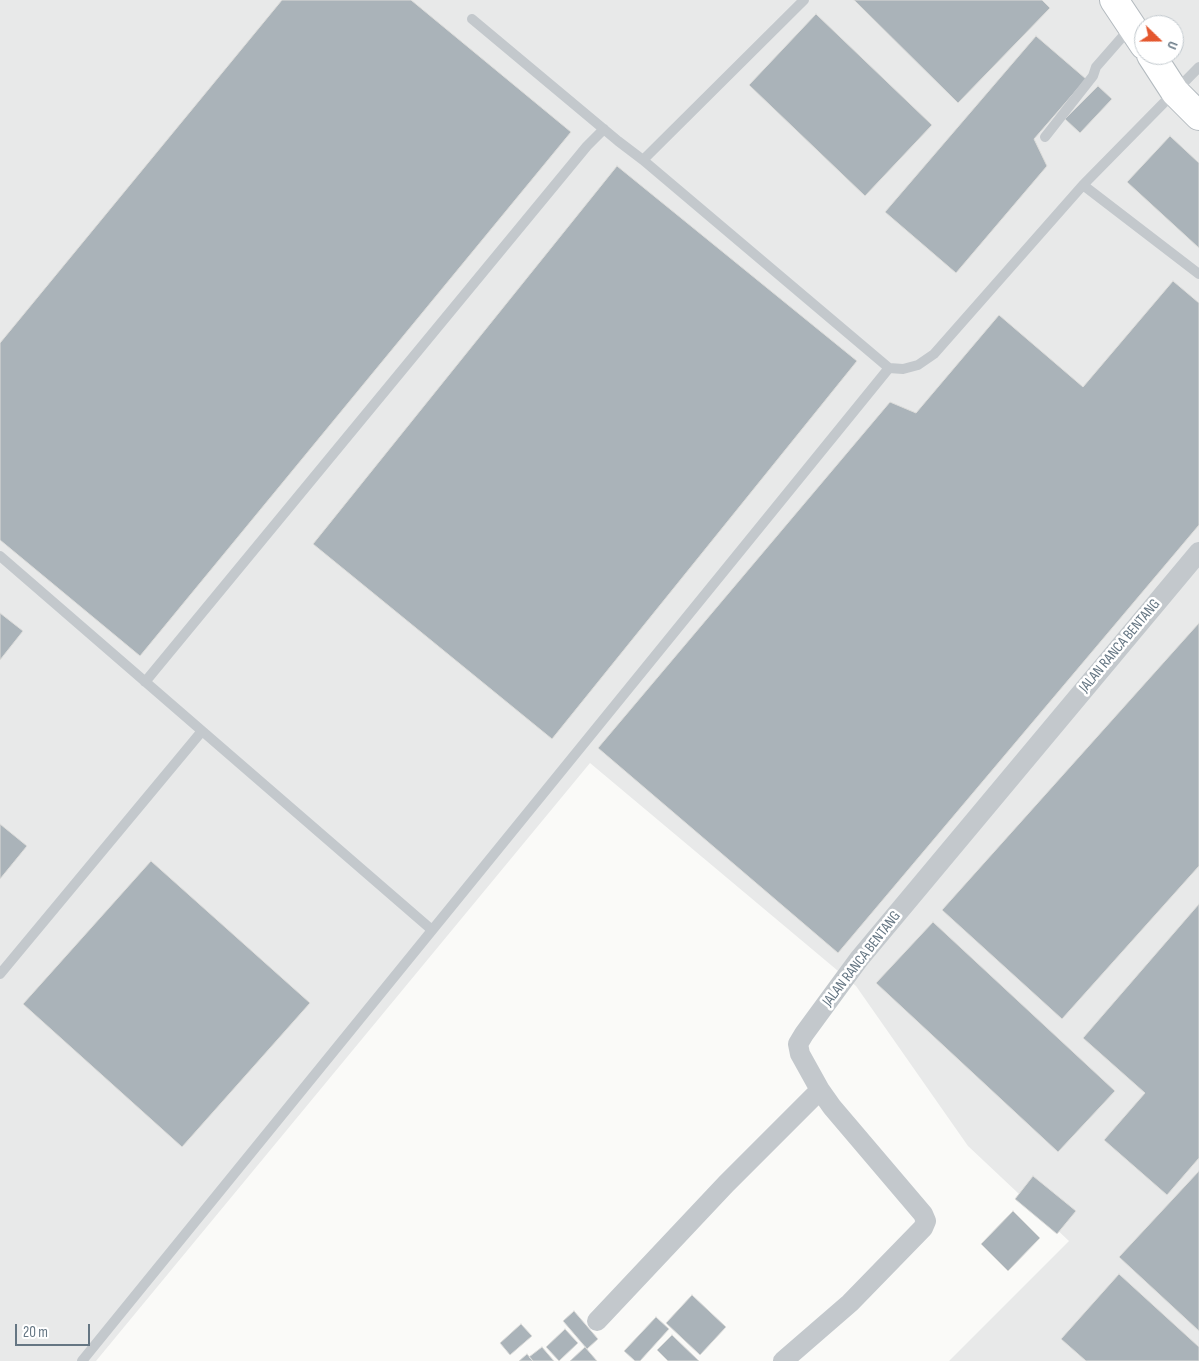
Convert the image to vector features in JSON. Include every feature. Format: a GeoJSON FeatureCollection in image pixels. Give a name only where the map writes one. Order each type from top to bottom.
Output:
{"type":"FeatureCollection","features":[{"type":"Feature","properties":{"kind":"main road"},"geometry":{"type":"LineString","coordinates":[[1114,0],[1134,30]]}},
{"type":"Feature","properties":{"kind":"main road"},"geometry":{"type":"LineString","coordinates":[[1157,65],[1175,92],[1199,116]]}},
{"type":"Feature","properties":{"kind":"street","name":"JALAN RANCA BENTANG"},"geometry":{"type":"LineString","coordinates":[[783,1361],[850,1304],[923,1228],[926,1222],[923,1214],[832,1107],[800,1054],[798,1044],[859,959],[1199,552]]}},
{"type":"Feature","properties":{"kind":"street"},"geometry":{"type":"LineString","coordinates":[[597,1321],[726,1184],[820,1090]]}},
{"type":"Feature","properties":{"kind":"lane"},"geometry":{"type":"LineString","coordinates":[[644,160],[804,0]]}},
{"type":"Feature","properties":{"kind":"lane"},"geometry":{"type":"LineString","coordinates":[[472,19],[644,160],[889,368],[903,369],[918,365],[934,354],[1083,184],[1199,67]]}},
{"type":"Feature","properties":{"kind":"lane"},"geometry":{"type":"LineString","coordinates":[[1046,138],[1093,76],[1096,67],[1134,39]]}},
{"type":"Feature","properties":{"kind":"lane"},"geometry":{"type":"LineString","coordinates":[[146,682],[581,154],[604,129]]}},
{"type":"Feature","properties":{"kind":"lane"},"geometry":{"type":"LineString","coordinates":[[1083,184],[1199,274]]}},
{"type":"Feature","properties":{"kind":"lane"},"geometry":{"type":"LineString","coordinates":[[82,1361],[889,368]]}},
{"type":"Feature","properties":{"kind":"lane"},"geometry":{"type":"LineString","coordinates":[[0,556],[432,930]]}},
{"type":"Feature","properties":{"kind":"lane"},"geometry":{"type":"LineString","coordinates":[[0,974],[202,731]]}},
{"type":"Feature","properties":{"kind":"shaded area"},"geometry":{"type":"Polygon","coordinates":[[[0,0],[1199,0],[1199,1361],[949,1361],[1069,1241],[968,1146],[856,986],[590,763],[96,1361],[0,1361],[0,0]]]}},
{"type":"Feature","properties":{"kind":"building"},"geometry":{"type":"Polygon","coordinates":[[[282,0],[411,0],[571,132],[140,656],[0,540],[0,343],[282,0]]]}},
{"type":"Feature","properties":{"kind":"building"},"geometry":{"type":"Polygon","coordinates":[[[854,0],[1042,0],[1050,8],[958,103],[854,0]]]}},
{"type":"Feature","properties":{"kind":"building"},"geometry":{"type":"Polygon","coordinates":[[[816,14],[932,125],[865,196],[749,85],[816,14]]]}},
{"type":"Feature","properties":{"kind":"building"},"geometry":{"type":"Polygon","coordinates":[[[1036,36],[1086,79],[1034,139],[1047,166],[956,273],[885,212],[1036,36]]]}},
{"type":"Feature","properties":{"kind":"building"},"geometry":{"type":"Polygon","coordinates":[[[1098,86],[1112,99],[1080,133],[1065,119],[1098,86]]]}},
{"type":"Feature","properties":{"kind":"building"},"geometry":{"type":"Polygon","coordinates":[[[1170,136],[1199,163],[1199,248],[1127,182],[1170,136]]]}},
{"type":"Feature","properties":{"kind":"building"},"geometry":{"type":"Polygon","coordinates":[[[617,166],[857,361],[552,739],[313,544],[617,166]]]}},
{"type":"Feature","properties":{"kind":"building"},"geometry":{"type":"Polygon","coordinates":[[[1173,281],[1199,303],[1199,525],[838,953],[598,748],[890,402],[916,413],[999,315],[1083,387],[1173,281]]]}},
{"type":"Feature","properties":{"kind":"building"},"geometry":{"type":"Polygon","coordinates":[[[0,613],[23,631],[0,660],[0,613]]]}},
{"type":"Feature","properties":{"kind":"building"},"geometry":{"type":"Polygon","coordinates":[[[1199,623],[1199,866],[1062,1019],[942,910],[1199,623]]]}},
{"type":"Feature","properties":{"kind":"building"},"geometry":{"type":"Polygon","coordinates":[[[0,824],[27,846],[0,879],[0,824]]]}},
{"type":"Feature","properties":{"kind":"building"},"geometry":{"type":"Polygon","coordinates":[[[151,861],[310,1003],[182,1147],[23,1004],[151,861]]]}},
{"type":"Feature","properties":{"kind":"building"},"geometry":{"type":"Polygon","coordinates":[[[1199,904],[1199,1158],[1167,1195],[1104,1140],[1145,1093],[1083,1038],[1199,904]]]}},
{"type":"Feature","properties":{"kind":"building"},"geometry":{"type":"Polygon","coordinates":[[[933,922],[1115,1091],[1058,1152],[876,983],[933,922]]]}},
{"type":"Feature","properties":{"kind":"building"},"geometry":{"type":"Polygon","coordinates":[[[1199,1171],[1199,1331],[1119,1257],[1199,1171]]]}},
{"type":"Feature","properties":{"kind":"building"},"geometry":{"type":"Polygon","coordinates":[[[1033,1176],[1076,1211],[1057,1234],[1015,1199],[1033,1176]]]}},
{"type":"Feature","properties":{"kind":"building"},"geometry":{"type":"Polygon","coordinates":[[[1013,1211],[1040,1238],[1008,1271],[981,1244],[1013,1211]]]}},
{"type":"Feature","properties":{"kind":"building"},"geometry":{"type":"Polygon","coordinates":[[[1119,1274],[1199,1347],[1199,1361],[1086,1361],[1061,1339],[1119,1274]]]}},
{"type":"Feature","properties":{"kind":"building"},"geometry":{"type":"Polygon","coordinates":[[[692,1295],[726,1327],[700,1355],[666,1323],[692,1295]]]}},
{"type":"Feature","properties":{"kind":"building"},"geometry":{"type":"Polygon","coordinates":[[[574,1311],[598,1339],[587,1349],[563,1321],[574,1311]]]}},
{"type":"Feature","properties":{"kind":"building"},"geometry":{"type":"Polygon","coordinates":[[[656,1317],[669,1329],[640,1361],[635,1361],[624,1351],[656,1317]]]}},
{"type":"Feature","properties":{"kind":"building"},"geometry":{"type":"Polygon","coordinates":[[[521,1324],[532,1336],[510,1355],[500,1343],[521,1324]]]}},
{"type":"Feature","properties":{"kind":"building"},"geometry":{"type":"Polygon","coordinates":[[[565,1329],[578,1343],[559,1361],[546,1347],[565,1329]]]}},
{"type":"Feature","properties":{"kind":"building"},"geometry":{"type":"Polygon","coordinates":[[[672,1335],[699,1361],[668,1361],[657,1350],[672,1335]]]}},
{"type":"Feature","properties":{"kind":"building"},"geometry":{"type":"Polygon","coordinates":[[[542,1347],[554,1361],[533,1361],[529,1357],[542,1347]]]}},
{"type":"Feature","properties":{"kind":"building"},"geometry":{"type":"Polygon","coordinates":[[[585,1347],[597,1361],[570,1361],[585,1347]]]}},
{"type":"Feature","properties":{"kind":"building"},"geometry":{"type":"Polygon","coordinates":[[[527,1354],[533,1361],[519,1361],[527,1354]]]}}]}
